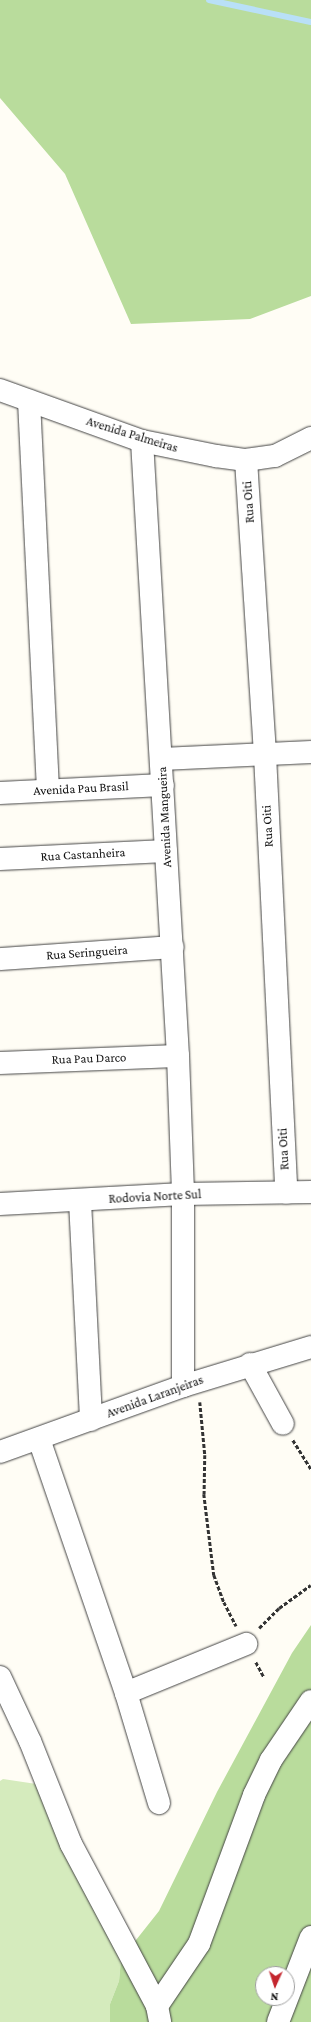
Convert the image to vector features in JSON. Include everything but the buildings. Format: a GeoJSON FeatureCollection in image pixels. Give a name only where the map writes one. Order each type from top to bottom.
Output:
{"type":"FeatureCollection","features":[{"type":"Feature","properties":{"kind":"street","name":"Avenida Palmeiras"},"geometry":{"type":"LineString","coordinates":[[0,390],[142,441],[182,450],[246,460],[275,456],[311,438]]}},
{"type":"Feature","properties":{"kind":"street"},"geometry":{"type":"LineString","coordinates":[[29,401],[48,790]]}},
{"type":"Feature","properties":{"kind":"street","name":"Avenida Mangueira"},"geometry":{"type":"LineString","coordinates":[[142,441],[162,759],[178,1056],[183,1194],[182,1386]]}},
{"type":"Feature","properties":{"kind":"street","name":"Rua Oiti"},"geometry":{"type":"LineString","coordinates":[[246,460],[265,755],[286,1192]]}},
{"type":"Feature","properties":{"kind":"street"},"geometry":{"type":"LineString","coordinates":[[162,759],[311,752]]}},
{"type":"Feature","properties":{"kind":"street","name":"Avenida Pau Brasil"},"geometry":{"type":"LineString","coordinates":[[0,793],[163,785]]}},
{"type":"Feature","properties":{"kind":"street","name":"Rua Castanheira"},"geometry":{"type":"LineString","coordinates":[[0,859],[166,851]]}},
{"type":"Feature","properties":{"kind":"street","name":"Rua Seringueira"},"geometry":{"type":"LineString","coordinates":[[0,959],[173,947]]}},
{"type":"Feature","properties":{"kind":"street","name":"Rua Pau Darco"},"geometry":{"type":"LineString","coordinates":[[0,1063],[178,1056]]}},
{"type":"Feature","properties":{"kind":"street","name":"Rodovia Norte Sul"},"geometry":{"type":"LineString","coordinates":[[0,1204],[80,1201],[183,1194],[311,1192]]}},
{"type":"Feature","properties":{"kind":"street"},"geometry":{"type":"LineString","coordinates":[[80,1201],[91,1420]]}},
{"type":"Feature","properties":{"kind":"street","name":"Avenida Laranjeiras"},"geometry":{"type":"LineString","coordinates":[[0,1452],[182,1386],[250,1364],[311,1347]]}},
{"type":"Feature","properties":{"kind":"street"},"geometry":{"type":"LineString","coordinates":[[250,1364],[283,1424]]}},
{"type":"Feature","properties":{"kind":"street"},"geometry":{"type":"LineString","coordinates":[[40,1438],[126,1693],[159,1803]]}},
{"type":"Feature","properties":{"kind":"street"},"geometry":{"type":"LineString","coordinates":[[126,1693],[246,1644]]}},
{"type":"Feature","properties":{"kind":"street"},"geometry":{"type":"LineString","coordinates":[[0,1677],[30,1741],[71,1844],[158,2014]]}},
{"type":"Feature","properties":{"kind":"street"},"geometry":{"type":"LineString","coordinates":[[158,2014],[199,1944],[254,1795],[272,1760],[311,1701]]}},
{"type":"Feature","properties":{"kind":"street"},"geometry":{"type":"LineString","coordinates":[[278,2022],[311,1937]]}},
{"type":"Feature","properties":{"kind":"path"},"geometry":{"type":"LineString","coordinates":[[182,1386],[194,1393],[200,1403],[205,1455],[204,1494],[214,1575],[224,1602],[264,1677]]}},
{"type":"Feature","properties":{"kind":"path"},"geometry":{"type":"LineString","coordinates":[[283,1424],[311,1469]]}},
{"type":"Feature","properties":{"kind":"path"},"geometry":{"type":"LineString","coordinates":[[246,1644],[268,1619],[311,1585]]}},
{"type":"Feature","properties":{"kind":"green space"},"geometry":{"type":"Polygon","coordinates":[[[0,0],[311,0],[311,296],[250,319],[131,324],[65,174],[0,98],[0,0]]]}},
{"type":"Feature","properties":{"kind":"green space"},"geometry":{"type":"Polygon","coordinates":[[[311,1625],[311,2022],[110,2022],[110,2004],[119,1981],[121,1959],[159,1911],[217,1792],[292,1653],[311,1625]]]}},
{"type":"Feature","properties":{"kind":"green space"},"geometry":{"type":"Polygon","coordinates":[[[3,1779],[43,1785],[121,1959],[119,1981],[110,2004],[110,2022],[0,2022],[0,1781],[3,1779]]]}},
{"type":"Feature","properties":{"kind":"waterway"},"geometry":{"type":"LineString","coordinates":[[209,0],[311,22]]}}]}
